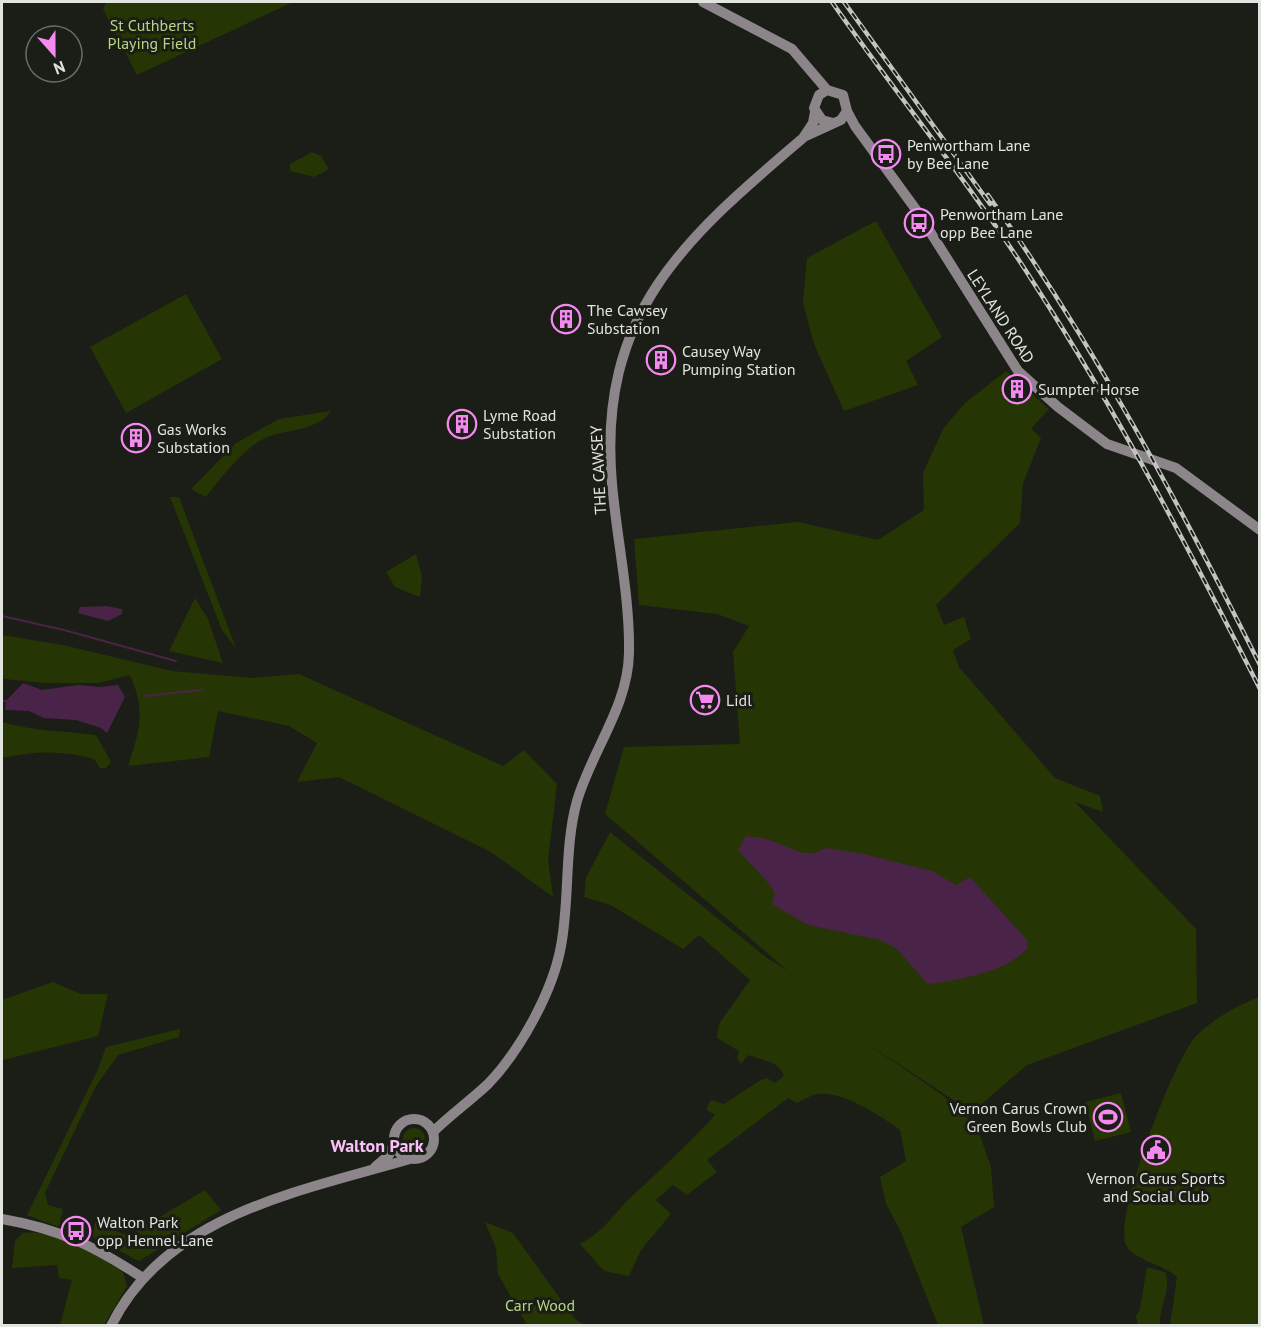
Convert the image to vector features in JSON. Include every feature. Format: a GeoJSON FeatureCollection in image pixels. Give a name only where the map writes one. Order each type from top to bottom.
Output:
{"type":"FeatureCollection","features":[{"type":"Feature","properties":{"kind":"street"},"geometry":{"type":"LineString","coordinates":[[703,2],[792,49],[827,90],[843,95],[840,118],[822,120],[815,112],[816,99],[812,74]]}},
{"type":"Feature","properties":{"kind":"street"},"geometry":{"type":"LineString","coordinates":[[816,99],[827,90]]}},
{"type":"Feature","properties":{"kind":"street","name":"THE CAWSEY"},"geometry":{"type":"LineString","coordinates":[[803,138],[813,123],[815,112]]}},
{"type":"Feature","properties":{"kind":"street","name":"LEYLAND ROAD"},"geometry":{"type":"LineString","coordinates":[[840,118],[855,126],[917,211],[1018,371],[1058,408],[1100,440],[1124,452],[1176,468],[1260,530]]}},
{"type":"Feature","properties":{"kind":"street","name":"THE CAWSEY"},"geometry":{"type":"LineString","coordinates":[[433,1132],[489,1082],[513,1052],[550,985],[561,948],[573,824],[585,780],[621,697],[627,676],[628,629],[610,459],[611,410],[624,353],[646,302],[669,265],[701,229],[803,138],[840,118]]}},
{"type":"Feature","properties":{"kind":"street"},"geometry":{"type":"LineString","coordinates":[[370,1170],[389,1155],[396,1131],[402,1124],[411,1120],[423,1122],[445,1116],[462,1107]]}},
{"type":"Feature","properties":{"kind":"street"},"geometry":{"type":"LineString","coordinates":[[111,1326],[117,1312],[143,1278],[169,1252],[205,1229],[264,1203],[410,1158],[420,1158],[430,1151],[433,1145],[433,1132],[423,1122]]}},
{"type":"Feature","properties":{"kind":"street"},"geometry":{"type":"LineString","coordinates":[[394,1141],[399,1152],[410,1158]]}},
{"type":"Feature","properties":{"kind":"street"},"geometry":{"type":"LineString","coordinates":[[2,1219],[53,1231],[94,1246],[143,1278]]}},
{"type":"Feature","properties":{"kind":"green space","name":"St Cuthberts Playing Field"},"geometry":{"type":"Polygon","coordinates":[[[106,2],[293,2],[137,75],[103,9],[106,2]]]}},
{"type":"Feature","properties":{"kind":"green space"},"geometry":{"type":"Polygon","coordinates":[[[312,152],[321,156],[329,169],[314,177],[290,171],[290,164],[312,152]]]}},
{"type":"Feature","properties":{"kind":"green space"},"geometry":{"type":"Polygon","coordinates":[[[876,221],[942,337],[906,361],[918,385],[844,411],[814,344],[803,303],[807,258],[876,221]]]}},
{"type":"Feature","properties":{"kind":"green space"},"geometry":{"type":"Polygon","coordinates":[[[186,294],[222,359],[126,413],[90,347],[186,294]]]}},
{"type":"Feature","properties":{"kind":"green space"},"geometry":{"type":"Polygon","coordinates":[[[1006,371],[1049,409],[1031,429],[1041,438],[1023,483],[1020,523],[936,605],[944,625],[964,617],[971,639],[953,650],[959,667],[1055,778],[1100,796],[1103,812],[1075,802],[1196,929],[1197,1003],[1027,1065],[972,1112],[863,1041],[941,1094],[977,1127],[991,1167],[994,1207],[961,1227],[984,1325],[938,1325],[900,1230],[886,1204],[880,1177],[906,1161],[900,1130],[850,1100],[829,1094],[814,1095],[797,1103],[788,1098],[707,1160],[717,1172],[687,1195],[673,1185],[656,1200],[671,1214],[641,1250],[629,1276],[604,1271],[580,1244],[602,1228],[715,1115],[706,1109],[711,1100],[724,1104],[761,1080],[767,1078],[775,1083],[784,1076],[779,1067],[774,1064],[748,1055],[741,1064],[737,1058],[739,1051],[717,1038],[719,1024],[750,980],[699,935],[683,949],[611,905],[584,897],[586,878],[610,832],[767,958],[787,970],[605,814],[624,747],[740,744],[733,652],[749,626],[717,614],[639,605],[634,539],[798,522],[878,540],[924,510],[923,473],[943,429],[965,403],[1006,371]]]}},
{"type":"Feature","properties":{"kind":"green space"},"geometry":{"type":"Polygon","coordinates":[[[331,411],[325,418],[310,426],[273,435],[257,443],[233,464],[206,497],[191,489],[236,443],[279,419],[331,411]]]}},
{"type":"Feature","properties":{"kind":"green space"},"geometry":{"type":"Polygon","coordinates":[[[170,497],[179,497],[236,648],[222,630],[170,497]]]}},
{"type":"Feature","properties":{"kind":"green space"},"geometry":{"type":"Polygon","coordinates":[[[416,554],[422,577],[420,597],[395,587],[386,572],[416,554]]]}},
{"type":"Feature","properties":{"kind":"green space"},"geometry":{"type":"Polygon","coordinates":[[[195,598],[208,619],[223,663],[169,651],[195,598]]]}},
{"type":"Feature","properties":{"kind":"green space"},"geometry":{"type":"Polygon","coordinates":[[[2,635],[63,645],[172,671],[252,678],[299,674],[503,766],[524,750],[557,784],[548,860],[553,897],[491,852],[339,777],[297,782],[317,743],[289,726],[218,711],[209,757],[128,766],[136,742],[140,710],[130,675],[99,683],[45,683],[4,679],[2,635]]]}},
{"type":"Feature","properties":{"kind":"green space"},"geometry":{"type":"Polygon","coordinates":[[[2,722],[36,729],[96,735],[111,762],[106,768],[100,768],[94,759],[59,753],[25,754],[2,758],[2,722]]]}},
{"type":"Feature","properties":{"kind":"green space"},"geometry":{"type":"Polygon","coordinates":[[[53,982],[81,994],[108,994],[98,1036],[3,1060],[2,1000],[53,982]]]}},
{"type":"Feature","properties":{"kind":"green space"},"geometry":{"type":"Polygon","coordinates":[[[1259,997],[1259,1325],[1170,1325],[1177,1277],[1140,1258],[1128,1248],[1125,1242],[1125,1225],[1129,1200],[1149,1136],[1187,1049],[1197,1035],[1211,1023],[1234,1008],[1259,997]]]}},
{"type":"Feature","properties":{"kind":"green space"},"geometry":{"type":"Polygon","coordinates":[[[180,1029],[179,1037],[118,1055],[96,1086],[45,1193],[48,1205],[63,1209],[59,1227],[27,1215],[98,1069],[106,1047],[180,1029]]]}},
{"type":"Feature","properties":{"kind":"green space","name":"Vernon Carus Crown Green Bowls Club"},"geometry":{"type":"Polygon","coordinates":[[[1121,1093],[1131,1132],[1095,1141],[1085,1102],[1121,1093]]]}},
{"type":"Feature","properties":{"kind":"green space"},"geometry":{"type":"Polygon","coordinates":[[[414,1128],[422,1131],[425,1139],[422,1147],[414,1150],[406,1147],[403,1139],[406,1131],[414,1128]]]}},
{"type":"Feature","properties":{"kind":"green space"},"geometry":{"type":"Polygon","coordinates":[[[205,1190],[221,1210],[139,1261],[93,1237],[95,1222],[128,1236],[205,1190]]]}},
{"type":"Feature","properties":{"kind":"green space","name":"Carr Wood"},"geometry":{"type":"Polygon","coordinates":[[[485,1222],[513,1233],[575,1319],[584,1325],[527,1325],[498,1274],[496,1248],[485,1222]]]}},
{"type":"Feature","properties":{"kind":"green space"},"geometry":{"type":"Polygon","coordinates":[[[23,1233],[50,1235],[76,1244],[123,1272],[127,1286],[104,1325],[60,1325],[72,1280],[59,1278],[57,1265],[12,1268],[15,1241],[23,1233]]]}},
{"type":"Feature","properties":{"kind":"green space"},"geometry":{"type":"Polygon","coordinates":[[[1147,1267],[1165,1272],[1167,1279],[1160,1325],[1138,1325],[1136,1316],[1140,1309],[1147,1267]]]}},
{"type":"Feature","properties":{"kind":"shaded area"},"geometry":{"type":"Polygon","coordinates":[[[106,606],[122,609],[122,614],[108,621],[78,613],[80,607],[106,606]]]}},
{"type":"Feature","properties":{"kind":"shaded area"},"geometry":{"type":"Polygon","coordinates":[[[23,683],[42,690],[78,685],[100,687],[118,685],[125,697],[107,733],[101,728],[76,720],[44,718],[29,711],[5,710],[6,701],[23,683]]]}},
{"type":"Feature","properties":{"kind":"shaded area"},"geometry":{"type":"Polygon","coordinates":[[[746,836],[764,838],[803,853],[814,853],[826,848],[864,854],[932,871],[956,885],[970,877],[1027,940],[1028,948],[1018,957],[995,969],[968,977],[928,984],[897,949],[880,940],[808,925],[772,904],[775,893],[738,850],[746,836]]]}},
{"type":"Feature","properties":{"kind":"waterway"},"geometry":{"type":"LineString","coordinates":[[2,616],[64,630],[176,661]]}},
{"type":"Feature","properties":{"kind":"waterway"},"geometry":{"type":"LineString","coordinates":[[144,696],[202,690]]}},
{"type":"Feature","properties":{"kind":"railway"},"geometry":{"type":"LineString","coordinates":[[832,2],[961,177],[1066,334],[1153,484],[1260,689]]}},
{"type":"Feature","properties":{"kind":"railway"},"geometry":{"type":"LineString","coordinates":[[844,2],[990,204]]}},
{"type":"Feature","properties":{"kind":"railway"},"geometry":{"type":"LineString","coordinates":[[988,195],[1027,251],[1099,366],[1166,484],[1260,665]]}},
{"type":"Feature","properties":{"kind":"place","name":"Penwortham Lane by Bee Lane"},"geometry":{"type":"Point","coordinates":[886,154]}},
{"type":"Feature","properties":{"kind":"place","name":"Penwortham Lane opp Bee Lane"},"geometry":{"type":"Point","coordinates":[919,223]}},
{"type":"Feature","properties":{"kind":"place","name":"The Cawsey Substation"},"geometry":{"type":"Point","coordinates":[566,319]}},
{"type":"Feature","properties":{"kind":"place","name":"Causey Way Pumping Station"},"geometry":{"type":"Point","coordinates":[661,360]}},
{"type":"Feature","properties":{"kind":"place","name":"Sumpter Horse"},"geometry":{"type":"Point","coordinates":[1017,389]}},
{"type":"Feature","properties":{"kind":"place","name":"Lyme Road Substation"},"geometry":{"type":"Point","coordinates":[462,424]}},
{"type":"Feature","properties":{"kind":"place","name":"Gas Works Substation"},"geometry":{"type":"Point","coordinates":[136,438]}},
{"type":"Feature","properties":{"kind":"place","name":"Lidl"},"geometry":{"type":"Point","coordinates":[705,700]}},
{"type":"Feature","properties":{"kind":"place","name":"Vernon Carus Crown Green Bowls Club"},"geometry":{"type":"Point","coordinates":[1108,1117]}},
{"type":"Feature","properties":{"kind":"place","name":"Vernon Carus Sports and Social Club"},"geometry":{"type":"Point","coordinates":[1156,1150]}},
{"type":"Feature","properties":{"kind":"place","name":"Walton Park opp Hennel Lane"},"geometry":{"type":"Point","coordinates":[76,1231]}},
{"type":"Feature","properties":{"kind":"district","name":"Walton Park"},"geometry":{"type":"Point","coordinates":[377,1146]}}]}
